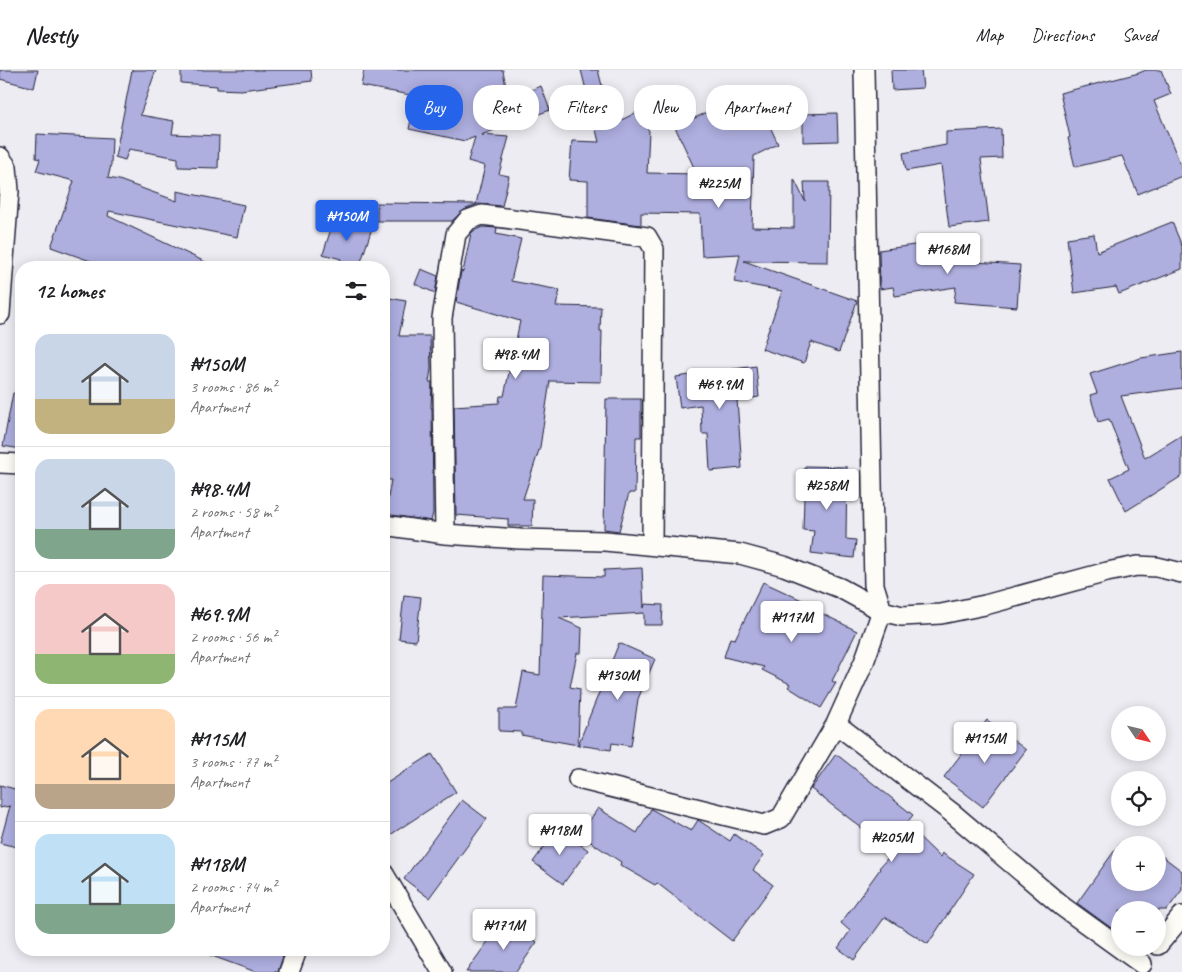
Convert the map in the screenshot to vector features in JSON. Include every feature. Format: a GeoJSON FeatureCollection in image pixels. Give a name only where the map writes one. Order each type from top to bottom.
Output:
{"type":"FeatureCollection","features":[{"type":"Feature","properties":{"kind":"street"},"geometry":{"type":"LineString","coordinates":[[578,779],[764,825],[781,818],[836,724],[864,662],[882,611],[874,585],[864,70]]}},
{"type":"Feature","properties":{"kind":"street"},"geometry":{"type":"LineString","coordinates":[[0,156],[7,167],[9,191],[0,314]]}},
{"type":"Feature","properties":{"kind":"street"},"geometry":{"type":"LineString","coordinates":[[445,534],[442,318],[456,234],[468,220],[482,216],[647,237],[654,249],[652,545]]}},
{"type":"Feature","properties":{"kind":"street"},"geometry":{"type":"LineString","coordinates":[[0,463],[15,464]]}},
{"type":"Feature","properties":{"kind":"street"},"geometry":{"type":"LineString","coordinates":[[390,525],[445,534],[520,539],[605,541],[740,554],[784,566],[840,588],[882,611],[902,616],[942,614],[985,605],[1107,572],[1137,566],[1157,567],[1182,573]]}},
{"type":"Feature","properties":{"kind":"street"},"geometry":{"type":"LineString","coordinates":[[836,724],[951,812],[1063,907],[1140,968],[1149,956]]}},
{"type":"Feature","properties":{"kind":"street"},"geometry":{"type":"LineString","coordinates":[[390,884],[442,972]]}},
{"type":"Feature","properties":{"kind":"street"},"geometry":{"type":"LineString","coordinates":[[1166,934],[1182,916]]}},
{"type":"Feature","properties":{"kind":"street"},"geometry":{"type":"LineString","coordinates":[[289,972],[295,956]]}},
{"type":"Feature","properties":{"kind":"building"},"geometry":{"type":"Polygon","coordinates":[[[0,70],[38,70],[34,88],[0,79],[0,70]]]}},
{"type":"Feature","properties":{"kind":"building"},"geometry":{"type":"Polygon","coordinates":[[[132,70],[156,70],[140,115],[174,121],[172,134],[219,136],[218,168],[178,167],[178,158],[129,149],[125,160],[115,157],[132,70]]]}},
{"type":"Feature","properties":{"kind":"building"},"geometry":{"type":"Polygon","coordinates":[[[181,70],[311,70],[312,81],[241,90],[217,89],[217,86],[181,83],[181,70]]]}},
{"type":"Feature","properties":{"kind":"building"},"geometry":{"type":"Polygon","coordinates":[[[364,70],[503,70],[506,85],[473,85],[473,130],[495,130],[481,135],[509,137],[499,174],[509,176],[502,206],[478,204],[464,210],[452,221],[377,221],[377,203],[476,204],[485,166],[468,161],[475,137],[465,141],[414,130],[463,130],[463,85],[405,85],[405,94],[361,86],[364,70]]]}},
{"type":"Feature","properties":{"kind":"building"},"geometry":{"type":"Polygon","coordinates":[[[581,70],[598,70],[602,85],[585,85],[581,70]]]}},
{"type":"Feature","properties":{"kind":"building"},"geometry":{"type":"Polygon","coordinates":[[[891,70],[921,70],[923,88],[892,90],[891,70]]]}},
{"type":"Feature","properties":{"kind":"building"},"geometry":{"type":"Polygon","coordinates":[[[1146,70],[1161,70],[1171,94],[1154,101],[1182,168],[1182,176],[1138,194],[1122,156],[1075,167],[1060,93],[1146,70]]]}},
{"type":"Feature","properties":{"kind":"building"},"geometry":{"type":"Polygon","coordinates":[[[541,86],[549,107],[549,110],[539,114],[539,87],[541,86]]]}},
{"type":"Feature","properties":{"kind":"building"},"geometry":{"type":"Polygon","coordinates":[[[706,113],[706,130],[772,130],[778,144],[754,156],[752,227],[794,228],[794,179],[805,201],[804,182],[829,182],[828,262],[744,261],[857,301],[839,352],[811,342],[804,363],[762,349],[782,291],[734,282],[740,254],[702,256],[700,214],[641,213],[641,225],[588,218],[588,181],[569,180],[572,141],[599,142],[596,130],[624,130],[624,119],[634,114],[634,130],[649,131],[647,173],[697,174],[676,130],[696,130],[696,117],[706,113]]]}},
{"type":"Feature","properties":{"kind":"building"},"geometry":{"type":"Polygon","coordinates":[[[837,113],[838,141],[803,142],[803,130],[808,130],[808,114],[837,113]]]}},
{"type":"Feature","properties":{"kind":"building"},"geometry":{"type":"Polygon","coordinates":[[[1001,129],[1002,158],[981,159],[989,222],[949,227],[941,165],[906,171],[903,153],[946,145],[946,132],[1001,129]]]}},
{"type":"Feature","properties":{"kind":"building"},"geometry":{"type":"Polygon","coordinates":[[[37,134],[112,138],[111,165],[108,178],[119,180],[177,201],[177,191],[244,205],[237,237],[109,211],[108,216],[203,261],[90,261],[51,247],[74,181],[36,171],[40,159],[36,158],[37,134]]]}},
{"type":"Feature","properties":{"kind":"building"},"geometry":{"type":"Polygon","coordinates":[[[335,216],[372,228],[361,261],[340,261],[341,259],[323,254],[335,216]]]}},
{"type":"Feature","properties":{"kind":"building"},"geometry":{"type":"Polygon","coordinates":[[[1172,222],[1182,246],[1182,269],[1119,294],[1116,287],[1074,293],[1067,238],[1094,234],[1097,252],[1172,222]]]}},
{"type":"Feature","properties":{"kind":"building"},"geometry":{"type":"Polygon","coordinates":[[[483,227],[497,228],[496,234],[521,239],[511,281],[560,290],[556,306],[601,307],[601,382],[550,381],[540,447],[523,499],[533,499],[532,526],[508,526],[508,519],[456,515],[454,406],[499,403],[500,396],[504,396],[520,321],[456,302],[461,271],[463,272],[471,233],[483,227]]]}},
{"type":"Feature","properties":{"kind":"building"},"geometry":{"type":"Polygon","coordinates":[[[942,241],[945,260],[1020,265],[1017,307],[954,302],[956,287],[895,296],[893,287],[880,289],[879,250],[942,241]]]}},
{"type":"Feature","properties":{"kind":"building"},"geometry":{"type":"Polygon","coordinates":[[[421,269],[438,276],[435,293],[415,284],[421,269]]]}},
{"type":"Feature","properties":{"kind":"building"},"geometry":{"type":"Polygon","coordinates":[[[390,298],[406,301],[399,336],[430,336],[431,369],[429,382],[432,382],[433,513],[431,521],[390,515],[390,298]]]}},
{"type":"Feature","properties":{"kind":"building"},"geometry":{"type":"Polygon","coordinates":[[[1182,352],[1182,388],[1121,396],[1145,458],[1182,435],[1182,476],[1126,511],[1110,478],[1129,469],[1109,419],[1098,422],[1090,395],[1097,393],[1090,374],[1141,358],[1182,352]]]}},
{"type":"Feature","properties":{"kind":"building"},"geometry":{"type":"Polygon","coordinates":[[[756,366],[759,397],[737,400],[742,468],[710,471],[708,434],[702,434],[701,405],[680,408],[676,377],[756,366]]]}},
{"type":"Feature","properties":{"kind":"building"},"geometry":{"type":"Polygon","coordinates":[[[13,393],[15,393],[15,448],[3,446],[13,393]]]}},
{"type":"Feature","properties":{"kind":"building"},"geometry":{"type":"Polygon","coordinates":[[[606,399],[641,399],[641,437],[636,437],[635,493],[629,493],[619,531],[604,529],[606,399]]]}},
{"type":"Feature","properties":{"kind":"building"},"geometry":{"type":"Polygon","coordinates":[[[805,466],[847,467],[846,539],[856,540],[854,558],[811,553],[814,531],[803,530],[805,466]]]}},
{"type":"Feature","properties":{"kind":"building"},"geometry":{"type":"Polygon","coordinates":[[[642,568],[644,608],[645,604],[663,605],[662,625],[644,625],[644,613],[559,618],[582,628],[581,653],[577,653],[570,687],[580,689],[578,745],[521,735],[521,732],[499,731],[499,709],[516,709],[523,672],[540,675],[543,575],[604,577],[604,570],[642,568]]]}},
{"type":"Feature","properties":{"kind":"building"},"geometry":{"type":"Polygon","coordinates":[[[763,582],[806,602],[805,605],[857,631],[832,681],[836,683],[821,708],[788,687],[790,684],[762,670],[764,667],[724,657],[730,638],[735,639],[763,582]]]}},
{"type":"Feature","properties":{"kind":"building"},"geometry":{"type":"Polygon","coordinates":[[[404,595],[421,597],[416,641],[399,639],[404,595]]]}},
{"type":"Feature","properties":{"kind":"building"},"geometry":{"type":"Polygon","coordinates":[[[619,643],[655,659],[638,699],[631,746],[612,743],[611,750],[578,745],[619,643]]]}},
{"type":"Feature","properties":{"kind":"building"},"geometry":{"type":"Polygon","coordinates":[[[987,720],[1026,750],[983,807],[944,777],[987,720]]]}},
{"type":"Feature","properties":{"kind":"building"},"geometry":{"type":"Polygon","coordinates":[[[432,754],[456,792],[390,835],[390,781],[432,754]]]}},
{"type":"Feature","properties":{"kind":"building"},"geometry":{"type":"Polygon","coordinates":[[[836,754],[913,815],[906,824],[940,857],[942,853],[974,874],[928,944],[885,917],[854,960],[838,948],[850,931],[841,923],[879,868],[893,852],[811,789],[836,754]]]}},
{"type":"Feature","properties":{"kind":"building"},"geometry":{"type":"Polygon","coordinates":[[[0,785],[15,789],[15,847],[0,843],[10,806],[0,808],[0,785]]]}},
{"type":"Feature","properties":{"kind":"building"},"geometry":{"type":"Polygon","coordinates":[[[462,800],[487,819],[429,898],[404,879],[462,800]]]}},
{"type":"Feature","properties":{"kind":"building"},"geometry":{"type":"Polygon","coordinates":[[[598,808],[637,833],[651,809],[691,831],[698,820],[730,841],[734,834],[764,855],[753,870],[773,885],[732,941],[657,883],[655,885],[620,865],[621,862],[580,835],[598,808]]]}},
{"type":"Feature","properties":{"kind":"building"},"geometry":{"type":"Polygon","coordinates":[[[558,828],[588,850],[563,884],[533,862],[558,828]]]}},
{"type":"Feature","properties":{"kind":"building"},"geometry":{"type":"Polygon","coordinates":[[[1111,856],[1111,891],[1166,891],[1166,859],[1182,871],[1182,890],[1167,910],[1166,901],[1111,901],[1111,928],[1077,903],[1111,856]]]}},
{"type":"Feature","properties":{"kind":"building"},"geometry":{"type":"Polygon","coordinates":[[[504,919],[537,942],[516,972],[466,972],[504,919]]]}},
{"type":"Feature","properties":{"kind":"building"},"geometry":{"type":"Polygon","coordinates":[[[212,956],[283,956],[278,972],[256,972],[212,956]]]}}]}
